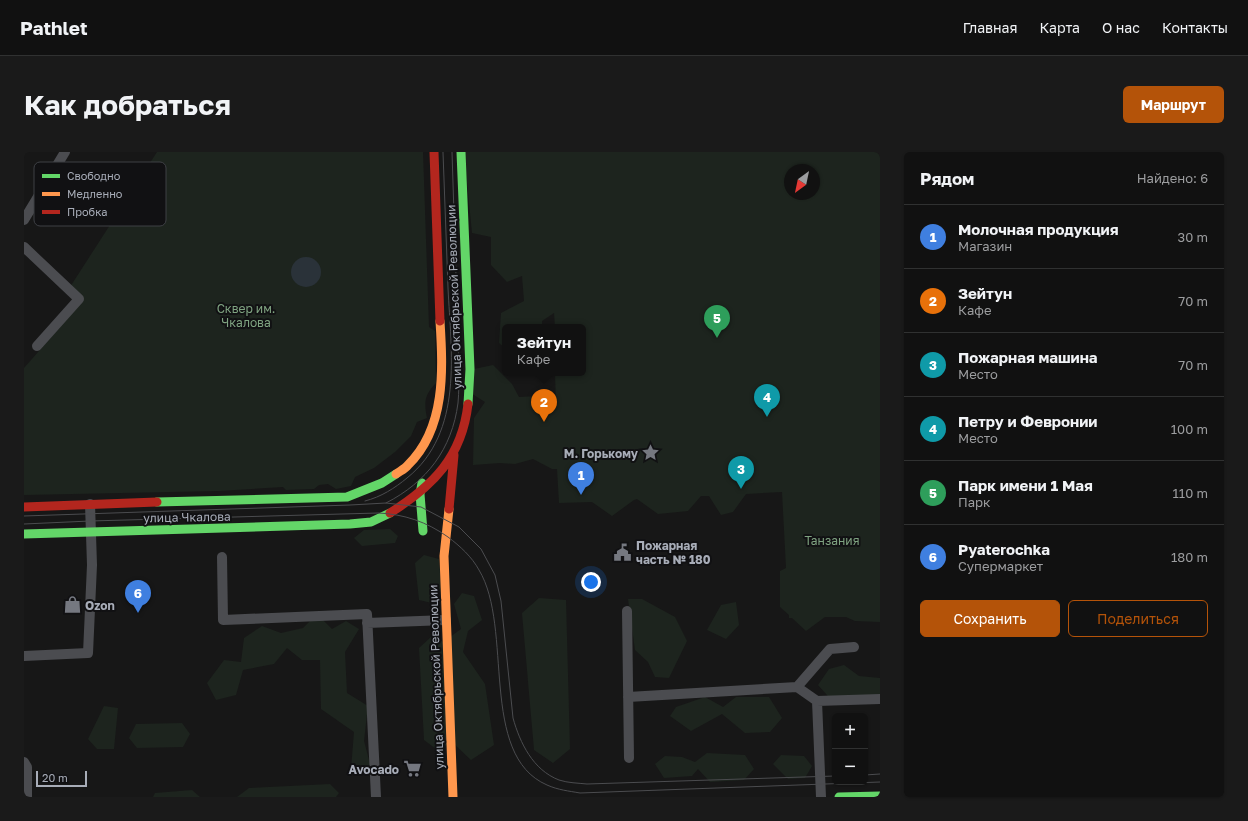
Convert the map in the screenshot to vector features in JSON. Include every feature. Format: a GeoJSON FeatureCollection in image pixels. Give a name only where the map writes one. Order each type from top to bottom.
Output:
{"type":"FeatureCollection","features":[{"type":"Feature","properties":{"kind":"main road","name":"улица Октябрьской Революции"},"geometry":{"type":"LineString","coordinates":[[347,497],[366,492],[391,480],[413,461],[430,434],[436,418],[442,371],[434,152]]}},
{"type":"Feature","properties":{"kind":"main road","name":"улица Октябрьской Революции"},"geometry":{"type":"LineString","coordinates":[[350,524],[372,522],[390,514],[420,494],[440,475],[454,451],[463,428],[468,404],[470,369],[461,152]]}},
{"type":"Feature","properties":{"kind":"main road"},"geometry":{"type":"LineString","coordinates":[[426,458],[430,434]]}},
{"type":"Feature","properties":{"kind":"main road","name":"улица Октябрьской Революции"},"geometry":{"type":"LineString","coordinates":[[453,797],[444,556],[446,509],[454,451]]}},
{"type":"Feature","properties":{"kind":"main road"},"geometry":{"type":"LineString","coordinates":[[414,526],[425,533],[420,494],[423,477]]}},
{"type":"Feature","properties":{"kind":"main road"},"geometry":{"type":"LineString","coordinates":[[391,480],[400,484]]}},
{"type":"Feature","properties":{"kind":"main road"},"geometry":{"type":"LineString","coordinates":[[409,489],[431,500]]}},
{"type":"Feature","properties":{"kind":"main road","name":"улица Чкалова"},"geometry":{"type":"LineString","coordinates":[[24,507],[347,497]]}},
{"type":"Feature","properties":{"kind":"main road"},"geometry":{"type":"LineString","coordinates":[[372,522],[392,522]]}},
{"type":"Feature","properties":{"kind":"main road","name":"улица Чкалова"},"geometry":{"type":"LineString","coordinates":[[24,534],[350,524]]}},
{"type":"Feature","properties":{"kind":"main road"},"geometry":{"type":"LineString","coordinates":[[436,545],[444,556]]}},
{"type":"Feature","properties":{"kind":"main road"},"geometry":{"type":"LineString","coordinates":[[839,797],[880,796]]}},
{"type":"Feature","properties":{"kind":"lane"},"geometry":{"type":"LineString","coordinates":[[59,162],[65,152]]}},
{"type":"Feature","properties":{"kind":"lane"},"geometry":{"type":"LineString","coordinates":[[24,220],[34,203]]}},
{"type":"Feature","properties":{"kind":"lane"},"geometry":{"type":"LineString","coordinates":[[24,247],[79,299],[37,346]]}},
{"type":"Feature","properties":{"kind":"lane"},"geometry":{"type":"LineString","coordinates":[[24,656],[88,653],[92,565],[90,504]]}},
{"type":"Feature","properties":{"kind":"lane"},"geometry":{"type":"LineString","coordinates":[[222,557],[223,620],[367,614],[376,797]]}},
{"type":"Feature","properties":{"kind":"lane"},"geometry":{"type":"LineString","coordinates":[[627,611],[629,758]]}},
{"type":"Feature","properties":{"kind":"lane"},"geometry":{"type":"LineString","coordinates":[[367,623],[446,620]]}},
{"type":"Feature","properties":{"kind":"lane"},"geometry":{"type":"LineString","coordinates":[[797,687],[830,648],[854,647]]}},
{"type":"Feature","properties":{"kind":"lane"},"geometry":{"type":"LineString","coordinates":[[628,697],[797,687],[817,701],[880,699]]}},
{"type":"Feature","properties":{"kind":"lane"},"geometry":{"type":"LineString","coordinates":[[817,701],[821,797]]}},
{"type":"Feature","properties":{"kind":"lane"},"geometry":{"type":"LineString","coordinates":[[24,762],[27,767],[27,797]]}},
{"type":"Feature","properties":{"kind":"green space","name":"Сквер им. Чкалова"},"geometry":{"type":"Polygon","coordinates":[[[157,152],[423,152],[429,327],[435,331],[436,383],[427,395],[425,408],[427,418],[417,422],[411,436],[395,452],[374,468],[355,477],[351,486],[336,489],[328,484],[319,485],[314,489],[286,490],[283,487],[219,491],[24,495],[24,368],[82,302],[70,287],[109,226],[166,226],[166,162],[151,162],[157,152]]]}},
{"type":"Feature","properties":{"kind":"green space","name":"Танзания"},"geometry":{"type":"Polygon","coordinates":[[[464,152],[880,152],[880,622],[855,621],[846,617],[825,617],[806,631],[792,618],[789,618],[789,615],[780,607],[780,571],[786,568],[782,492],[746,494],[733,512],[721,515],[709,496],[701,496],[688,511],[658,514],[637,499],[612,516],[592,502],[559,503],[557,469],[552,469],[533,459],[515,464],[500,463],[473,465],[474,418],[485,402],[469,392],[469,370],[493,365],[502,374],[502,376],[504,376],[512,384],[519,397],[538,396],[556,407],[555,376],[586,376],[586,324],[555,324],[554,313],[542,321],[542,324],[502,324],[502,346],[499,343],[501,313],[524,301],[522,276],[507,282],[491,265],[491,237],[472,233],[464,152]]]}},
{"type":"Feature","properties":{"kind":"green space"},"geometry":{"type":"Polygon","coordinates":[[[390,529],[398,536],[395,543],[362,546],[354,538],[364,530],[390,529]]]}},
{"type":"Feature","properties":{"kind":"green space"},"geometry":{"type":"Polygon","coordinates":[[[424,555],[439,559],[441,587],[432,603],[419,600],[415,563],[424,555]]]}},
{"type":"Feature","properties":{"kind":"green space"},"geometry":{"type":"Polygon","coordinates":[[[462,593],[474,596],[482,620],[468,631],[463,652],[485,684],[494,745],[471,760],[453,743],[436,749],[424,740],[419,648],[432,636],[443,642],[461,629],[454,604],[462,593]]]}},
{"type":"Feature","properties":{"kind":"green space"},"geometry":{"type":"Polygon","coordinates":[[[539,598],[566,600],[570,749],[553,763],[534,750],[522,613],[539,598]]]}},
{"type":"Feature","properties":{"kind":"green space"},"geometry":{"type":"Polygon","coordinates":[[[628,599],[642,599],[675,617],[687,641],[669,678],[655,677],[648,662],[635,650],[628,599]]]}},
{"type":"Feature","properties":{"kind":"green space"},"geometry":{"type":"Polygon","coordinates":[[[736,602],[739,625],[726,639],[707,630],[721,605],[736,602]]]}},
{"type":"Feature","properties":{"kind":"green space"},"geometry":{"type":"Polygon","coordinates":[[[317,614],[332,629],[346,621],[359,629],[345,652],[347,693],[368,706],[364,741],[370,764],[362,774],[351,769],[354,732],[321,709],[320,660],[302,660],[287,648],[274,664],[243,670],[236,695],[216,700],[207,683],[224,660],[241,662],[244,638],[262,626],[281,633],[303,628],[317,614]]]}},
{"type":"Feature","properties":{"kind":"green space"},"geometry":{"type":"Polygon","coordinates":[[[844,665],[859,676],[880,678],[880,700],[835,704],[818,685],[829,669],[844,665]]]}},
{"type":"Feature","properties":{"kind":"green space"},"geometry":{"type":"Polygon","coordinates":[[[705,697],[723,707],[736,697],[769,697],[782,718],[770,732],[745,733],[722,714],[691,731],[670,716],[676,707],[705,697]]]}},
{"type":"Feature","properties":{"kind":"green space"},"geometry":{"type":"Polygon","coordinates":[[[104,706],[118,708],[114,749],[97,749],[88,739],[104,706]]]}},
{"type":"Feature","properties":{"kind":"green space"},"geometry":{"type":"Polygon","coordinates":[[[182,723],[190,734],[183,747],[137,748],[129,738],[136,724],[182,723]]]}},
{"type":"Feature","properties":{"kind":"green space"},"geometry":{"type":"Polygon","coordinates":[[[707,753],[745,755],[754,769],[744,780],[710,782],[698,769],[692,776],[664,778],[655,764],[665,756],[682,757],[695,762],[707,753]]]}},
{"type":"Feature","properties":{"kind":"green space"},"geometry":{"type":"Polygon","coordinates":[[[781,755],[804,756],[812,766],[805,778],[788,779],[773,764],[781,755]]]}},
{"type":"Feature","properties":{"kind":"green space"},"geometry":{"type":"Polygon","coordinates":[[[330,784],[339,793],[336,797],[237,797],[249,788],[330,784]]]}},
{"type":"Feature","properties":{"kind":"green space"},"geometry":{"type":"Polygon","coordinates":[[[192,790],[200,797],[153,797],[155,793],[192,790]]]}},
{"type":"Feature","properties":{"kind":"shaded area"},"geometry":{"type":"Polygon","coordinates":[[[306,257],[317,261],[321,272],[317,283],[306,287],[295,283],[291,272],[295,261],[306,257]]]}},
{"type":"Feature","properties":{"kind":"tram line"},"geometry":{"type":"LineString","coordinates":[[365,501],[388,492],[407,478],[425,459],[438,438],[446,415],[450,390],[451,338],[443,152]]}},
{"type":"Feature","properties":{"kind":"tram line"},"geometry":{"type":"LineString","coordinates":[[386,503],[401,495],[414,485],[435,462],[450,435],[455,420],[458,403],[459,369],[452,152]]}},
{"type":"Feature","properties":{"kind":"tram line"},"geometry":{"type":"LineString","coordinates":[[24,516],[386,503],[421,507],[459,527],[481,549],[495,575],[501,601],[513,718],[519,737],[529,755],[542,770],[562,781],[587,784],[832,776]]}},
{"type":"Feature","properties":{"kind":"tram line"},"geometry":{"type":"LineString","coordinates":[[24,524],[378,513],[406,517],[432,527],[448,537],[465,552],[479,570],[489,595],[495,624],[504,719],[512,747],[526,770],[547,785],[580,793],[880,782]]}},
{"type":"Feature","properties":{"kind":"tram line"},"geometry":{"type":"LineString","coordinates":[[868,775],[880,774]]}},
{"type":"Feature","properties":{"kind":"traffic: fast"},"geometry":{"type":"LineString","coordinates":[[461,152],[470,369],[468,404]]}},
{"type":"Feature","properties":{"kind":"traffic: fast"},"geometry":{"type":"LineString","coordinates":[[157,502],[347,497],[382,483],[396,474]]}},
{"type":"Feature","properties":{"kind":"traffic: fast"},"geometry":{"type":"LineString","coordinates":[[422,483],[420,494],[423,531]]}},
{"type":"Feature","properties":{"kind":"traffic: fast"},"geometry":{"type":"LineString","coordinates":[[24,534],[350,524],[371,522],[390,513]]}},
{"type":"Feature","properties":{"kind":"traffic: fast"},"geometry":{"type":"LineString","coordinates":[[839,797],[880,796]]}},
{"type":"Feature","properties":{"kind":"traffic: slow"},"geometry":{"type":"LineString","coordinates":[[396,474],[404,469],[420,450],[429,434],[436,416],[442,359],[440,321]]}},
{"type":"Feature","properties":{"kind":"traffic: slow"},"geometry":{"type":"LineString","coordinates":[[449,509],[444,556],[453,797]]}},
{"type":"Feature","properties":{"kind":"traffic: jam"},"geometry":{"type":"LineString","coordinates":[[434,152],[440,321]]}},
{"type":"Feature","properties":{"kind":"traffic: jam"},"geometry":{"type":"LineString","coordinates":[[390,513],[432,481],[443,468],[452,455],[459,440],[465,423],[468,404]]}},
{"type":"Feature","properties":{"kind":"traffic: jam"},"geometry":{"type":"LineString","coordinates":[[449,509],[454,455]]}},
{"type":"Feature","properties":{"kind":"traffic: jam"},"geometry":{"type":"LineString","coordinates":[[24,507],[157,502]]}},
{"type":"Feature","properties":{"kind":"place","name":"Парк имени 1 Мая"},"geometry":{"type":"Point","coordinates":[717,338]}},
{"type":"Feature","properties":{"kind":"place","name":"Петру и Февронии"},"geometry":{"type":"Point","coordinates":[767,417]}},
{"type":"Feature","properties":{"kind":"place","name":"Зейтун"},"geometry":{"type":"Point","coordinates":[544,422]}},
{"type":"Feature","properties":{"kind":"place","name":"М. Горькому"},"geometry":{"type":"Point","coordinates":[651,453]}},
{"type":"Feature","properties":{"kind":"place","name":"Пожарная машина"},"geometry":{"type":"Point","coordinates":[741,489]}},
{"type":"Feature","properties":{"kind":"place","name":"Молочная продукция"},"geometry":{"type":"Point","coordinates":[581,495]}},
{"type":"Feature","properties":{"kind":"place","name":"Пожарная часть № 180"},"geometry":{"type":"Point","coordinates":[623,552]}},
{"type":"Feature","properties":{"kind":"place","name":"Ozon"},"geometry":{"type":"Point","coordinates":[72,605]}},
{"type":"Feature","properties":{"kind":"place","name":"Pyaterochka"},"geometry":{"type":"Point","coordinates":[138,613]}},
{"type":"Feature","properties":{"kind":"place","name":"Avocado"},"geometry":{"type":"Point","coordinates":[412,769]}}]}
